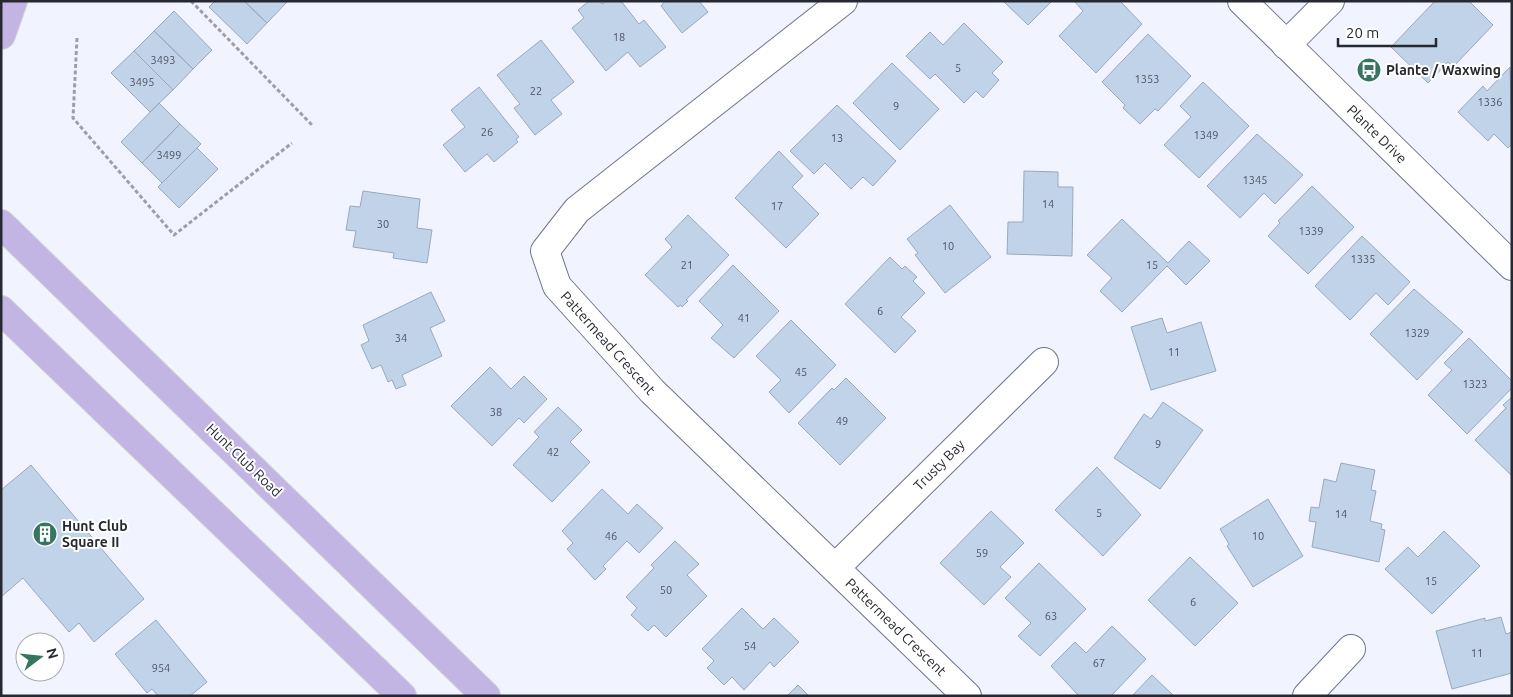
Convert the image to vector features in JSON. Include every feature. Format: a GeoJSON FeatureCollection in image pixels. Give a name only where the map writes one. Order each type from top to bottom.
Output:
{"type":"FeatureCollection","features":[{"type":"Feature","properties":{"kind":"main road"},"geometry":{"type":"LineString","coordinates":[[1,35],[13,1]]}},
{"type":"Feature","properties":{"kind":"main road","name":"Hunt Club Road"},"geometry":{"type":"LineString","coordinates":[[1,224],[486,696]]}},
{"type":"Feature","properties":{"kind":"main road"},"geometry":{"type":"LineString","coordinates":[[1,310],[402,696]]}},
{"type":"Feature","properties":{"kind":"street"},"geometry":{"type":"LineString","coordinates":[[1,4],[4,1]]}},
{"type":"Feature","properties":{"kind":"street","name":"Pattermead Crescent"},"geometry":{"type":"LineString","coordinates":[[842,1],[577,210],[545,251],[557,286],[652,391],[967,696]]}},
{"type":"Feature","properties":{"kind":"street","name":"Plante Drive"},"geometry":{"type":"LineString","coordinates":[[1242,1],[1512,266]]}},
{"type":"Feature","properties":{"kind":"street"},"geometry":{"type":"LineString","coordinates":[[1286,45],[1330,1]]}},
{"type":"Feature","properties":{"kind":"street","name":"Trusty Bay"},"geometry":{"type":"LineString","coordinates":[[834,568],[1044,362]]}},
{"type":"Feature","properties":{"kind":"street"},"geometry":{"type":"LineString","coordinates":[[1307,696],[1351,650]]}},
{"type":"Feature","properties":{"kind":"path"},"geometry":{"type":"LineString","coordinates":[[191,1],[313,126]]}},
{"type":"Feature","properties":{"kind":"path"},"geometry":{"type":"LineString","coordinates":[[77,38],[73,118],[174,235],[292,143]]}},
{"type":"Feature","properties":{"kind":"building"},"geometry":{"type":"Polygon","coordinates":[[[215,1],[244,1],[267,23],[247,44],[209,7],[215,1]]]}},
{"type":"Feature","properties":{"kind":"building"},"geometry":{"type":"Polygon","coordinates":[[[244,1],[286,1],[287,2],[267,23],[244,1]]]}},
{"type":"Feature","properties":{"kind":"building"},"geometry":{"type":"Polygon","coordinates":[[[589,1],[600,1],[602,4],[606,1],[621,1],[639,24],[644,20],[666,47],[640,67],[628,52],[606,71],[572,28],[584,18],[578,10],[589,1]]]}},
{"type":"Feature","properties":{"kind":"building"},"geometry":{"type":"Polygon","coordinates":[[[665,1],[699,1],[708,12],[682,33],[661,6],[665,1]]]}},
{"type":"Feature","properties":{"kind":"building"},"geometry":{"type":"Polygon","coordinates":[[[1003,1],[1052,1],[1028,25],[1003,1]]]}},
{"type":"Feature","properties":{"kind":"building"},"geometry":{"type":"Polygon","coordinates":[[[1074,1],[1120,1],[1142,24],[1096,73],[1059,36],[1083,11],[1074,1]]]}},
{"type":"Feature","properties":{"kind":"building"},"geometry":{"type":"Polygon","coordinates":[[[1435,1],[1469,1],[1493,25],[1453,67],[1448,62],[1428,83],[1391,47],[1435,1]]]}},
{"type":"Feature","properties":{"kind":"building"},"geometry":{"type":"Polygon","coordinates":[[[174,11],[212,50],[193,69],[154,31],[174,11]]]}},
{"type":"Feature","properties":{"kind":"building"},"geometry":{"type":"Polygon","coordinates":[[[964,23],[1003,62],[992,73],[999,80],[983,98],[976,91],[964,103],[935,74],[930,79],[906,56],[930,32],[943,45],[964,23]]]}},
{"type":"Feature","properties":{"kind":"building"},"geometry":{"type":"Polygon","coordinates":[[[154,31],[193,69],[173,90],[134,51],[154,31]]]}},
{"type":"Feature","properties":{"kind":"building"},"geometry":{"type":"Polygon","coordinates":[[[1148,34],[1191,76],[1158,111],[1155,109],[1140,124],[1123,108],[1125,105],[1102,82],[1148,34]]]}},
{"type":"Feature","properties":{"kind":"building"},"geometry":{"type":"Polygon","coordinates":[[[541,40],[574,82],[551,100],[562,114],[535,135],[514,108],[520,104],[497,75],[541,40]]]}},
{"type":"Feature","properties":{"kind":"building"},"geometry":{"type":"Polygon","coordinates":[[[134,51],[173,90],[150,112],[111,73],[134,51]]]}},
{"type":"Feature","properties":{"kind":"building"},"geometry":{"type":"Polygon","coordinates":[[[892,63],[939,109],[900,150],[853,103],[892,63]]]}},
{"type":"Feature","properties":{"kind":"building"},"geometry":{"type":"Polygon","coordinates":[[[1510,67],[1512,144],[1508,148],[1494,134],[1488,141],[1458,112],[1483,86],[1487,91],[1510,67]]]}},
{"type":"Feature","properties":{"kind":"building"},"geometry":{"type":"Polygon","coordinates":[[[1203,82],[1249,126],[1199,178],[1164,145],[1191,117],[1180,106],[1203,82]]]}},
{"type":"Feature","properties":{"kind":"building"},"geometry":{"type":"Polygon","coordinates":[[[479,87],[519,137],[516,139],[518,142],[494,162],[487,154],[465,172],[443,145],[465,127],[451,110],[479,87]]]}},
{"type":"Feature","properties":{"kind":"building"},"geometry":{"type":"Polygon","coordinates":[[[159,103],[180,124],[142,163],[121,142],[159,103]]]}},
{"type":"Feature","properties":{"kind":"building"},"geometry":{"type":"Polygon","coordinates":[[[837,105],[896,161],[873,186],[863,177],[851,189],[825,163],[814,174],[790,151],[837,105]]]}},
{"type":"Feature","properties":{"kind":"building"},"geometry":{"type":"Polygon","coordinates":[[[180,124],[201,144],[162,183],[142,163],[180,124]]]}},
{"type":"Feature","properties":{"kind":"building"},"geometry":{"type":"Polygon","coordinates":[[[1257,134],[1303,175],[1275,204],[1264,193],[1240,218],[1207,186],[1257,134]]]}},
{"type":"Feature","properties":{"kind":"building"},"geometry":{"type":"Polygon","coordinates":[[[197,148],[218,169],[179,208],[158,187],[197,148]]]}},
{"type":"Feature","properties":{"kind":"building"},"geometry":{"type":"Polygon","coordinates":[[[779,151],[803,176],[792,187],[819,214],[786,248],[735,198],[779,151]]]}},
{"type":"Feature","properties":{"kind":"building"},"geometry":{"type":"Polygon","coordinates":[[[1024,171],[1058,172],[1058,187],[1073,187],[1072,256],[1007,254],[1008,222],[1023,222],[1024,171]]]}},
{"type":"Feature","properties":{"kind":"building"},"geometry":{"type":"Polygon","coordinates":[[[1312,186],[1354,227],[1308,274],[1268,236],[1280,223],[1278,221],[1312,186]]]}},
{"type":"Feature","properties":{"kind":"building"},"geometry":{"type":"Polygon","coordinates":[[[363,191],[420,199],[417,228],[432,230],[427,263],[393,258],[394,253],[353,247],[356,231],[346,230],[350,206],[360,207],[363,191]]]}},
{"type":"Feature","properties":{"kind":"building"},"geometry":{"type":"Polygon","coordinates":[[[950,205],[991,257],[945,293],[915,255],[918,253],[907,239],[950,205]]]}},
{"type":"Feature","properties":{"kind":"building"},"geometry":{"type":"Polygon","coordinates":[[[688,215],[729,255],[686,300],[688,301],[682,307],[681,305],[678,307],[645,275],[672,247],[665,239],[688,215]]]}},
{"type":"Feature","properties":{"kind":"building"},"geometry":{"type":"Polygon","coordinates":[[[1122,219],[1168,263],[1189,241],[1210,261],[1186,285],[1167,266],[1122,312],[1100,291],[1112,278],[1087,255],[1122,219]]]}},
{"type":"Feature","properties":{"kind":"building"},"geometry":{"type":"Polygon","coordinates":[[[1362,236],[1410,282],[1388,305],[1376,293],[1350,320],[1315,286],[1362,236]]]}},
{"type":"Feature","properties":{"kind":"building"},"geometry":{"type":"Polygon","coordinates":[[[890,257],[902,269],[905,266],[917,277],[913,281],[925,293],[901,317],[916,331],[895,353],[845,304],[890,257]]]}},
{"type":"Feature","properties":{"kind":"building"},"geometry":{"type":"Polygon","coordinates":[[[733,265],[779,311],[734,358],[711,338],[723,325],[699,301],[733,265]]]}},
{"type":"Feature","properties":{"kind":"building"},"geometry":{"type":"Polygon","coordinates":[[[1414,289],[1463,332],[1417,380],[1370,334],[1414,289]]]}},
{"type":"Feature","properties":{"kind":"building"},"geometry":{"type":"Polygon","coordinates":[[[431,292],[445,321],[430,328],[442,356],[402,375],[406,385],[396,389],[392,380],[388,382],[381,365],[372,369],[361,345],[369,341],[363,325],[431,292]]]}},
{"type":"Feature","properties":{"kind":"building"},"geometry":{"type":"Polygon","coordinates":[[[1162,318],[1167,333],[1201,322],[1216,371],[1151,390],[1131,327],[1162,318]]]}},
{"type":"Feature","properties":{"kind":"building"},"geometry":{"type":"Polygon","coordinates":[[[791,320],[836,365],[789,413],[769,392],[781,380],[756,356],[791,320]]]}},
{"type":"Feature","properties":{"kind":"building"},"geometry":{"type":"Polygon","coordinates":[[[1469,338],[1512,381],[1512,388],[1467,434],[1428,395],[1452,370],[1444,363],[1469,338]]]}},
{"type":"Feature","properties":{"kind":"building"},"geometry":{"type":"Polygon","coordinates":[[[490,367],[511,389],[524,376],[547,399],[524,423],[519,418],[492,446],[451,406],[490,367]]]}},
{"type":"Feature","properties":{"kind":"building"},"geometry":{"type":"Polygon","coordinates":[[[846,378],[886,418],[840,465],[798,423],[832,388],[834,390],[846,378]]]}},
{"type":"Feature","properties":{"kind":"building"},"geometry":{"type":"Polygon","coordinates":[[[1512,397],[1512,476],[1475,440],[1506,408],[1503,405],[1512,397]]]}},
{"type":"Feature","properties":{"kind":"building"},"geometry":{"type":"Polygon","coordinates":[[[1163,402],[1203,430],[1160,489],[1114,458],[1144,414],[1151,419],[1163,402]]]}},
{"type":"Feature","properties":{"kind":"building"},"geometry":{"type":"Polygon","coordinates":[[[558,407],[582,430],[570,442],[590,462],[552,502],[513,465],[539,437],[534,432],[558,407]]]}},
{"type":"Feature","properties":{"kind":"building"},"geometry":{"type":"Polygon","coordinates":[[[1341,463],[1375,470],[1371,490],[1376,491],[1370,521],[1382,524],[1381,529],[1385,530],[1379,562],[1312,547],[1316,522],[1309,521],[1311,507],[1319,508],[1324,479],[1336,482],[1341,463]]]}},
{"type":"Feature","properties":{"kind":"building","name":"Hunt Club Square II"},"geometry":{"type":"Polygon","coordinates":[[[31,465],[144,599],[94,642],[79,623],[69,632],[23,578],[1,597],[1,490],[31,465]]]}},
{"type":"Feature","properties":{"kind":"building"},"geometry":{"type":"Polygon","coordinates":[[[1097,467],[1141,515],[1103,556],[1055,510],[1097,467]]]}},
{"type":"Feature","properties":{"kind":"building"},"geometry":{"type":"Polygon","coordinates":[[[602,489],[628,514],[637,504],[663,528],[639,553],[627,541],[603,566],[606,569],[595,580],[567,549],[573,543],[562,531],[602,489]]]}},
{"type":"Feature","properties":{"kind":"building"},"geometry":{"type":"Polygon","coordinates":[[[1268,499],[1303,556],[1253,587],[1227,546],[1229,544],[1220,529],[1268,499]]]}},
{"type":"Feature","properties":{"kind":"building"},"geometry":{"type":"Polygon","coordinates":[[[991,511],[1024,543],[1000,567],[1011,577],[984,605],[940,563],[991,511]]]}},
{"type":"Feature","properties":{"kind":"building"},"geometry":{"type":"Polygon","coordinates":[[[1444,531],[1480,566],[1432,614],[1385,569],[1408,547],[1418,557],[1444,531]]]}},
{"type":"Feature","properties":{"kind":"building"},"geometry":{"type":"Polygon","coordinates":[[[675,541],[699,564],[687,575],[707,596],[666,637],[654,625],[648,631],[631,615],[637,608],[626,597],[654,568],[651,565],[675,541]]]}},
{"type":"Feature","properties":{"kind":"building"},"geometry":{"type":"Polygon","coordinates":[[[1190,557],[1238,603],[1195,646],[1148,600],[1190,557]]]}},
{"type":"Feature","properties":{"kind":"building"},"geometry":{"type":"Polygon","coordinates":[[[1039,563],[1086,609],[1040,656],[1018,636],[1031,623],[1005,598],[1039,563]]]}},
{"type":"Feature","properties":{"kind":"building"},"geometry":{"type":"Polygon","coordinates":[[[742,608],[763,629],[774,618],[799,642],[774,667],[770,662],[744,690],[732,677],[724,685],[707,668],[714,661],[702,649],[742,608]]]}},
{"type":"Feature","properties":{"kind":"building"},"geometry":{"type":"Polygon","coordinates":[[[1501,617],[1506,634],[1512,632],[1512,673],[1452,689],[1436,631],[1485,618],[1485,621],[1501,617]]]}},
{"type":"Feature","properties":{"kind":"building"},"geometry":{"type":"Polygon","coordinates":[[[156,620],[207,682],[190,696],[158,696],[152,689],[147,693],[115,654],[156,620]]]}},
{"type":"Feature","properties":{"kind":"building"},"geometry":{"type":"Polygon","coordinates":[[[1112,626],[1146,659],[1111,696],[1079,696],[1051,666],[1075,642],[1086,653],[1112,626]]]}},
{"type":"Feature","properties":{"kind":"building"},"geometry":{"type":"Polygon","coordinates":[[[1152,675],[1174,696],[1132,696],[1152,675]]]}},
{"type":"Feature","properties":{"kind":"building"},"geometry":{"type":"Polygon","coordinates":[[[798,685],[809,696],[787,696],[798,685]]]}},
{"type":"Feature","properties":{"kind":"place","name":"Plante / Waxwing"},"geometry":{"type":"Point","coordinates":[1369,70]}},
{"type":"Feature","properties":{"kind":"place","name":"Hunt Club Square II"},"geometry":{"type":"Point","coordinates":[45,534]}}]}
